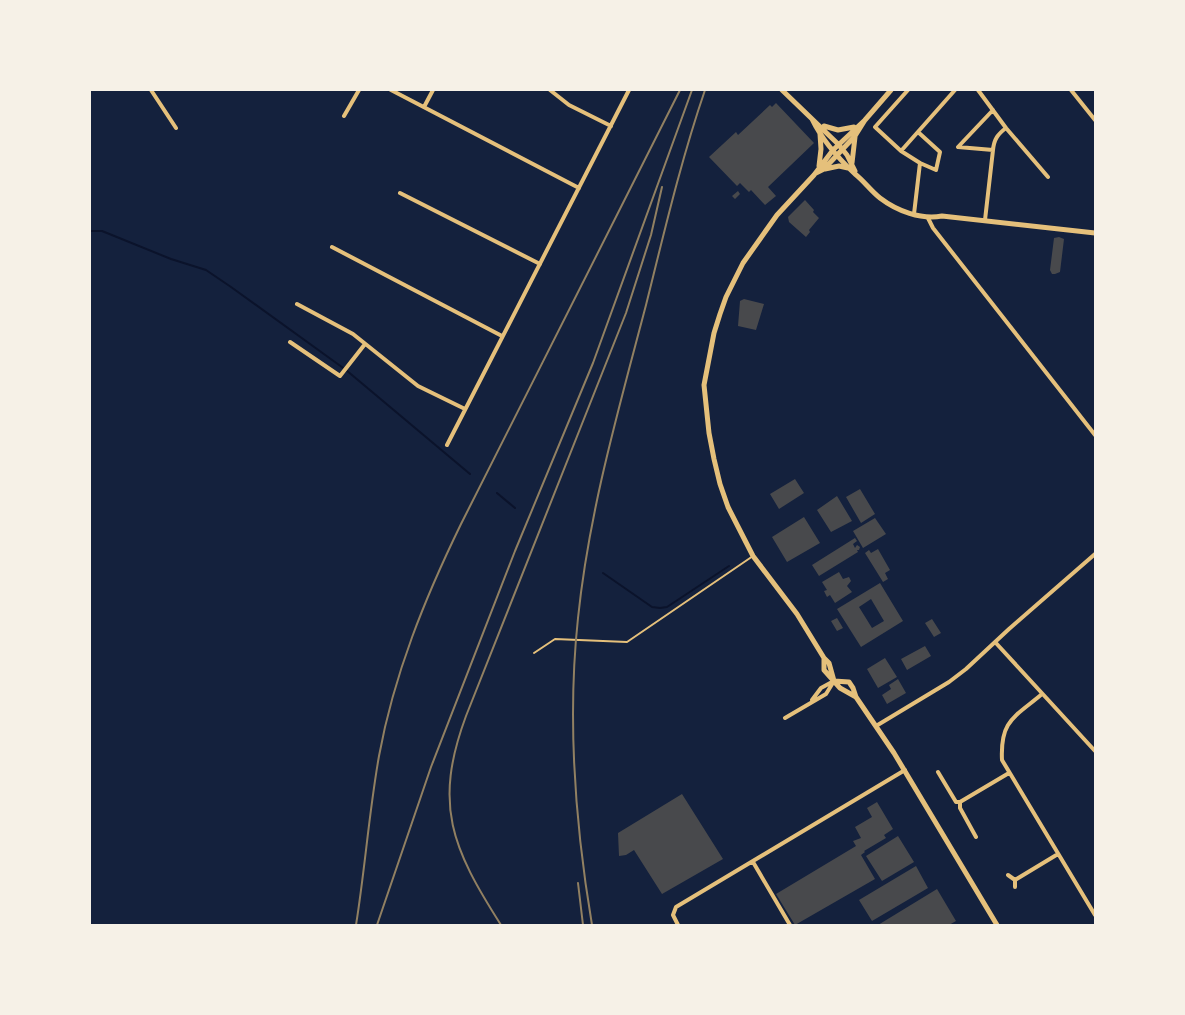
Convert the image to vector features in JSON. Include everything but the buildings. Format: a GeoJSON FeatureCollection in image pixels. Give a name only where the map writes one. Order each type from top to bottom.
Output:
{"type":"FeatureCollection","features":[{"type":"Feature","properties":{"kind":"street"},"geometry":{"type":"LineString","coordinates":[[151,90],[176,128]]}},
{"type":"Feature","properties":{"kind":"street"},"geometry":{"type":"LineString","coordinates":[[344,116],[359,90]]}},
{"type":"Feature","properties":{"kind":"street"},"geometry":{"type":"LineString","coordinates":[[391,90],[579,188]]}},
{"type":"Feature","properties":{"kind":"street"},"geometry":{"type":"LineString","coordinates":[[424,107],[433,90]]}},
{"type":"Feature","properties":{"kind":"street"},"geometry":{"type":"LineString","coordinates":[[550,90],[569,105],[611,126]]}},
{"type":"Feature","properties":{"kind":"street"},"geometry":{"type":"LineString","coordinates":[[447,444],[629,90]]}},
{"type":"Feature","properties":{"kind":"street"},"geometry":{"type":"LineString","coordinates":[[782,90],[812,120],[819,124],[836,130],[846,130],[856,126]]}},
{"type":"Feature","properties":{"kind":"street"},"geometry":{"type":"LineString","coordinates":[[856,697],[840,688],[824,670],[822,662],[824,658],[796,614],[753,556],[728,507],[720,484],[709,433],[704,385],[720,314],[735,278],[750,251],[767,228],[821,169],[856,126],[892,90]]}},
{"type":"Feature","properties":{"kind":"street"},"geometry":{"type":"LineString","coordinates":[[908,90],[875,127],[901,151],[936,170],[940,152],[918,132]]}},
{"type":"Feature","properties":{"kind":"street"},"geometry":{"type":"LineString","coordinates":[[901,151],[955,90]]}},
{"type":"Feature","properties":{"kind":"street"},"geometry":{"type":"LineString","coordinates":[[978,90],[1006,128],[1048,177]]}},
{"type":"Feature","properties":{"kind":"street"},"geometry":{"type":"LineString","coordinates":[[1070,90],[1095,120]]}},
{"type":"Feature","properties":{"kind":"street"},"geometry":{"type":"LineString","coordinates":[[993,150],[958,147],[994,110]]}},
{"type":"Feature","properties":{"kind":"street"},"geometry":{"type":"LineString","coordinates":[[812,120],[820,134],[835,152],[880,198],[901,210],[928,218],[942,216],[1095,233]]}},
{"type":"Feature","properties":{"kind":"street"},"geometry":{"type":"LineString","coordinates":[[854,171],[852,156],[855,136],[864,120]]}},
{"type":"Feature","properties":{"kind":"street"},"geometry":{"type":"LineString","coordinates":[[819,124],[840,146],[854,171]]}},
{"type":"Feature","properties":{"kind":"street"},"geometry":{"type":"LineString","coordinates":[[985,220],[994,142],[999,133],[1006,128]]}},
{"type":"Feature","properties":{"kind":"street"},"geometry":{"type":"LineString","coordinates":[[820,134],[821,169]]}},
{"type":"Feature","properties":{"kind":"street"},"geometry":{"type":"LineString","coordinates":[[840,146],[855,136]]}},
{"type":"Feature","properties":{"kind":"street"},"geometry":{"type":"LineString","coordinates":[[914,214],[920,163]]}},
{"type":"Feature","properties":{"kind":"street"},"geometry":{"type":"LineString","coordinates":[[821,169],[841,166],[854,171]]}},
{"type":"Feature","properties":{"kind":"street"},"geometry":{"type":"LineString","coordinates":[[400,193],[540,264]]}},
{"type":"Feature","properties":{"kind":"street"},"geometry":{"type":"LineString","coordinates":[[928,218],[933,228],[1095,435]]}},
{"type":"Feature","properties":{"kind":"street"},"geometry":{"type":"LineString","coordinates":[[332,247],[502,336]]}},
{"type":"Feature","properties":{"kind":"street"},"geometry":{"type":"LineString","coordinates":[[296,304],[353,334],[418,386],[465,409]]}},
{"type":"Feature","properties":{"kind":"street"},"geometry":{"type":"LineString","coordinates":[[290,342],[340,376],[365,344]]}},
{"type":"Feature","properties":{"kind":"street"},"geometry":{"type":"LineString","coordinates":[[876,726],[949,682],[966,669],[1095,554]]}},
{"type":"Feature","properties":{"kind":"street"},"geometry":{"type":"LineString","coordinates":[[996,642],[1095,752]]}},
{"type":"Feature","properties":{"kind":"street"},"geometry":{"type":"LineString","coordinates":[[785,718],[826,694],[834,681]]}},
{"type":"Feature","properties":{"kind":"street"},"geometry":{"type":"LineString","coordinates":[[811,702],[821,688],[834,681],[849,682],[856,697],[905,770],[998,925]]}},
{"type":"Feature","properties":{"kind":"street"},"geometry":{"type":"LineString","coordinates":[[1042,694],[1006,726],[1002,744],[1002,760],[1095,916]]}},
{"type":"Feature","properties":{"kind":"street"},"geometry":{"type":"LineString","coordinates":[[678,925],[673,915],[676,907],[905,770]]}},
{"type":"Feature","properties":{"kind":"street"},"geometry":{"type":"LineString","coordinates":[[938,772],[956,802],[960,802],[1009,774]]}},
{"type":"Feature","properties":{"kind":"street"},"geometry":{"type":"LineString","coordinates":[[960,802],[960,808],[976,837]]}},
{"type":"Feature","properties":{"kind":"street"},"geometry":{"type":"LineString","coordinates":[[1015,880],[1058,854]]}},
{"type":"Feature","properties":{"kind":"street"},"geometry":{"type":"LineString","coordinates":[[753,862],[790,925]]}},
{"type":"Feature","properties":{"kind":"street"},"geometry":{"type":"LineString","coordinates":[[1008,875],[1015,880]]}},
{"type":"Feature","properties":{"kind":"street"},"geometry":{"type":"LineString","coordinates":[[1015,880],[1015,887]]}},
{"type":"Feature","properties":{"kind":"lane"},"geometry":{"type":"LineString","coordinates":[[534,653],[555,639],[626,642],[753,556]]}},
{"type":"Feature","properties":{"kind":"waterway"},"geometry":{"type":"LineString","coordinates":[[90,231],[102,231],[171,259],[206,270],[346,370],[470,474]]}},
{"type":"Feature","properties":{"kind":"waterway"},"geometry":{"type":"LineString","coordinates":[[497,493],[515,508]]}},
{"type":"Feature","properties":{"kind":"waterway"},"geometry":{"type":"LineString","coordinates":[[603,573],[652,607],[660,608],[667,607],[729,566]]}},
{"type":"Feature","properties":{"kind":"railway"},"geometry":{"type":"LineString","coordinates":[[356,925],[379,756],[385,726],[402,666],[423,608],[461,524],[680,90]]}},
{"type":"Feature","properties":{"kind":"railway"},"geometry":{"type":"LineString","coordinates":[[377,925],[431,767],[515,551],[593,363],[692,90]]}},
{"type":"Feature","properties":{"kind":"railway"},"geometry":{"type":"LineString","coordinates":[[592,925],[581,849],[574,772],[573,695],[578,618],[583,578],[589,538],[606,460],[666,224],[705,90]]}},
{"type":"Feature","properties":{"kind":"railway"},"geometry":{"type":"LineString","coordinates":[[501,925],[470,872],[453,825],[450,801],[451,775],[456,747],[466,716],[626,313],[651,235],[662,187]]}},
{"type":"Feature","properties":{"kind":"railway"},"geometry":{"type":"LineString","coordinates":[[578,883],[583,925]]}}]}
